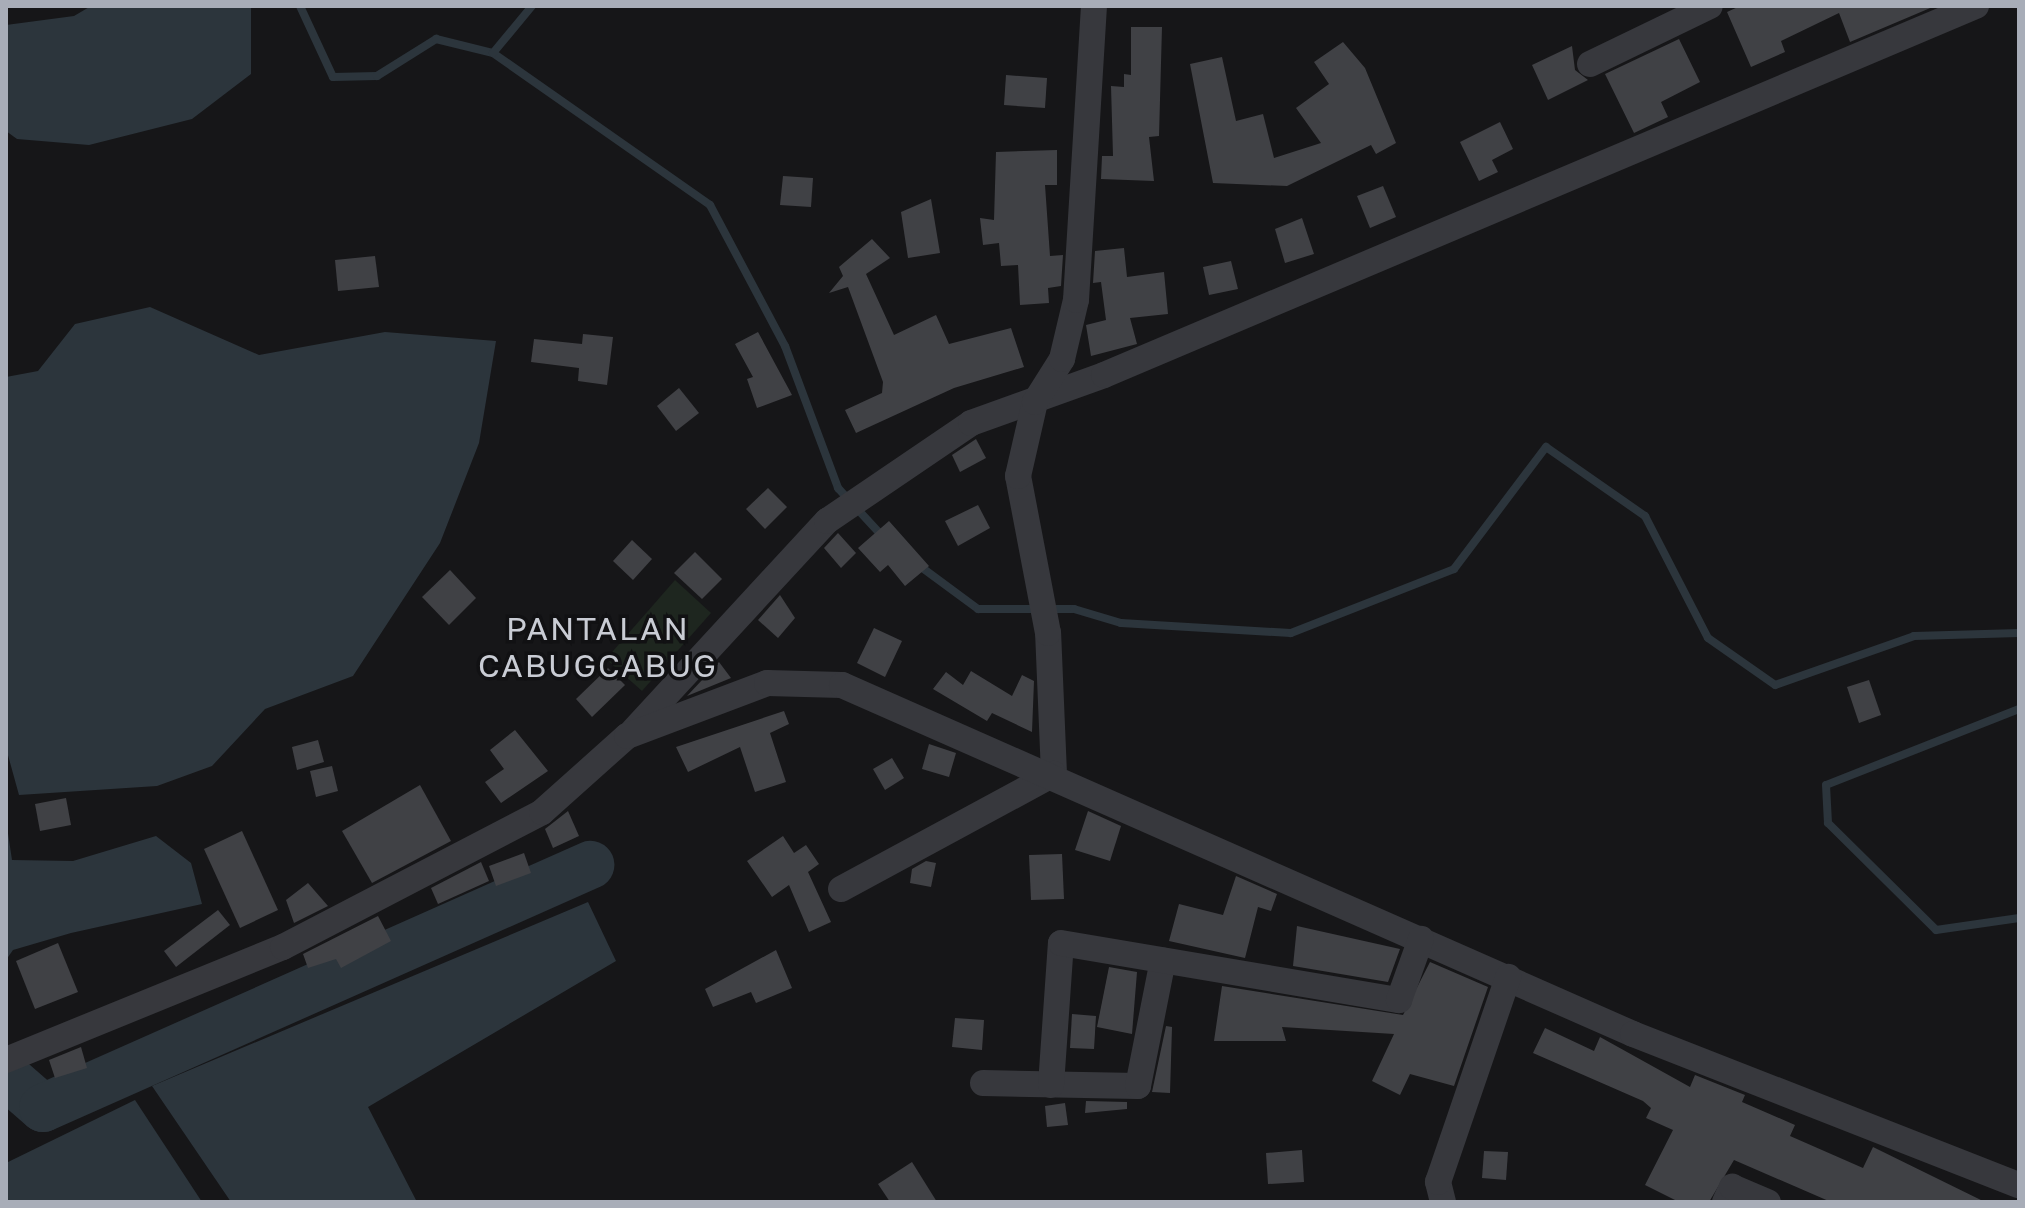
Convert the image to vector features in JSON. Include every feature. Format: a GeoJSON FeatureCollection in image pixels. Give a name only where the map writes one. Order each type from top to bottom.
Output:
{"type":"FeatureCollection","features":[{"type":"Feature","properties":{"kind":"street"},"geometry":{"type":"LineString","coordinates":[[1054,774],[1048,633],[1018,476],[1035,402],[1062,359],[1076,300],[1094,6]]}},
{"type":"Feature","properties":{"kind":"street"},"geometry":{"type":"LineString","coordinates":[[1590,64],[1710,6]]}},
{"type":"Feature","properties":{"kind":"street"},"geometry":{"type":"LineString","coordinates":[[6,1060],[283,947],[542,812],[627,736],[827,521],[971,423],[1035,402],[1976,6]]}},
{"type":"Feature","properties":{"kind":"street"},"geometry":{"type":"LineString","coordinates":[[627,736],[767,683],[842,685],[1054,774],[1508,977],[2019,1185]]}},
{"type":"Feature","properties":{"kind":"street"},"geometry":{"type":"LineString","coordinates":[[841,889],[1054,774]]}},
{"type":"Feature","properties":{"kind":"street"},"geometry":{"type":"LineString","coordinates":[[1051,1085],[1061,943],[1399,1000],[1421,939]]}},
{"type":"Feature","properties":{"kind":"street"},"geometry":{"type":"LineString","coordinates":[[983,1083],[1138,1086],[1163,960]]}},
{"type":"Feature","properties":{"kind":"street"},"geometry":{"type":"LineString","coordinates":[[1443,1202],[1438,1182],[1508,977]]}},
{"type":"Feature","properties":{"kind":"street"},"geometry":{"type":"LineString","coordinates":[[1725,1202],[1732,1187],[1768,1202]]}},
{"type":"Feature","properties":{"kind":"shaded area"},"geometry":{"type":"Polygon","coordinates":[[[91,6],[251,6],[251,74],[192,119],[89,145],[17,139],[6,131],[6,25],[74,16],[91,6]]]}},
{"type":"Feature","properties":{"kind":"shaded area"},"geometry":{"type":"Polygon","coordinates":[[[150,307],[259,355],[385,332],[496,341],[479,443],[440,543],[353,676],[265,709],[212,766],[157,786],[19,795],[6,748],[6,377],[38,371],[75,324],[150,307]]]}},
{"type":"Feature","properties":{"kind":"shaded area"},"geometry":{"type":"Polygon","coordinates":[[[675,580],[711,613],[642,691],[606,659],[675,580]]]}},
{"type":"Feature","properties":{"kind":"shaded area"},"geometry":{"type":"Polygon","coordinates":[[[6,820],[12,860],[73,861],[156,836],[191,863],[202,904],[71,933],[13,950],[6,960],[6,820]]]}},
{"type":"Feature","properties":{"kind":"shaded area"},"geometry":{"type":"Polygon","coordinates":[[[588,902],[616,961],[368,1107],[417,1202],[231,1202],[152,1086],[588,902]]]}},
{"type":"Feature","properties":{"kind":"shaded area"},"geometry":{"type":"Polygon","coordinates":[[[135,1100],[202,1202],[6,1202],[6,1163],[135,1100]]]}},
{"type":"Feature","properties":{"kind":"building"},"geometry":{"type":"Polygon","coordinates":[[[1740,6],[1935,6],[1850,42],[1839,13],[1781,41],[1785,52],[1751,67],[1727,12],[1740,6]]]}},
{"type":"Feature","properties":{"kind":"building"},"geometry":{"type":"Polygon","coordinates":[[[1131,27],[1162,27],[1159,136],[1149,137],[1154,181],[1101,179],[1102,156],[1113,156],[1111,86],[1124,87],[1124,74],[1131,75],[1131,27]]]}},
{"type":"Feature","properties":{"kind":"building"},"geometry":{"type":"Polygon","coordinates":[[[1679,39],[1700,82],[1661,102],[1668,117],[1634,133],[1605,74],[1679,39]]]}},
{"type":"Feature","properties":{"kind":"building"},"geometry":{"type":"Polygon","coordinates":[[[1343,42],[1365,68],[1396,143],[1376,154],[1371,145],[1287,186],[1213,183],[1190,64],[1222,57],[1236,121],[1263,114],[1274,158],[1321,143],[1296,108],[1329,84],[1314,62],[1343,42]]]}},
{"type":"Feature","properties":{"kind":"building"},"geometry":{"type":"Polygon","coordinates":[[[1572,46],[1575,70],[1588,80],[1548,100],[1532,65],[1572,46]]]}},
{"type":"Feature","properties":{"kind":"building"},"geometry":{"type":"Polygon","coordinates":[[[1006,75],[1047,78],[1045,108],[1004,105],[1006,75]]]}},
{"type":"Feature","properties":{"kind":"building"},"geometry":{"type":"Polygon","coordinates":[[[1500,122],[1513,149],[1492,160],[1498,172],[1479,181],[1460,142],[1500,122]]]}},
{"type":"Feature","properties":{"kind":"building"},"geometry":{"type":"Polygon","coordinates":[[[1057,150],[1057,185],[1045,185],[1050,256],[1063,255],[1061,286],[1048,288],[1049,303],[1020,305],[1018,265],[1001,266],[999,243],[983,245],[980,218],[994,220],[996,152],[1057,150]]]}},
{"type":"Feature","properties":{"kind":"building"},"geometry":{"type":"Polygon","coordinates":[[[783,176],[813,178],[811,207],[780,205],[783,176]]]}},
{"type":"Feature","properties":{"kind":"building"},"geometry":{"type":"Polygon","coordinates":[[[1383,186],[1396,217],[1370,228],[1357,196],[1383,186]]]}},
{"type":"Feature","properties":{"kind":"building"},"geometry":{"type":"Polygon","coordinates":[[[931,199],[940,253],[908,258],[901,212],[931,199]]]}},
{"type":"Feature","properties":{"kind":"building"},"geometry":{"type":"Polygon","coordinates":[[[1302,218],[1314,254],[1285,263],[1275,229],[1302,218]]]}},
{"type":"Feature","properties":{"kind":"building"},"geometry":{"type":"Polygon","coordinates":[[[872,239],[890,258],[866,274],[894,335],[936,315],[949,344],[1011,328],[1024,367],[954,388],[856,433],[845,410],[882,393],[883,382],[848,287],[829,293],[843,276],[839,267],[872,239]]]}},
{"type":"Feature","properties":{"kind":"building"},"geometry":{"type":"Polygon","coordinates":[[[1124,248],[1127,277],[1164,272],[1168,314],[1130,318],[1137,344],[1091,356],[1086,325],[1106,320],[1101,282],[1093,283],[1095,251],[1124,248]]]}},
{"type":"Feature","properties":{"kind":"building"},"geometry":{"type":"Polygon","coordinates":[[[375,256],[379,287],[338,291],[335,260],[375,256]]]}},
{"type":"Feature","properties":{"kind":"building"},"geometry":{"type":"Polygon","coordinates":[[[1231,261],[1238,289],[1209,295],[1203,267],[1231,261]]]}},
{"type":"Feature","properties":{"kind":"building"},"geometry":{"type":"Polygon","coordinates":[[[758,332],[792,395],[757,408],[747,379],[753,377],[735,344],[758,332]]]}},
{"type":"Feature","properties":{"kind":"building"},"geometry":{"type":"Polygon","coordinates":[[[583,334],[613,337],[607,385],[578,381],[579,368],[531,362],[534,339],[582,344],[583,334]]]}},
{"type":"Feature","properties":{"kind":"building"},"geometry":{"type":"Polygon","coordinates":[[[679,388],[699,413],[676,431],[657,406],[679,388]]]}},
{"type":"Feature","properties":{"kind":"building"},"geometry":{"type":"Polygon","coordinates":[[[976,439],[986,458],[960,472],[952,455],[976,439]]]}},
{"type":"Feature","properties":{"kind":"building"},"geometry":{"type":"Polygon","coordinates":[[[768,488],[787,507],[765,529],[746,509],[768,488]]]}},
{"type":"Feature","properties":{"kind":"building"},"geometry":{"type":"Polygon","coordinates":[[[978,505],[990,528],[958,546],[945,521],[978,505]]]}},
{"type":"Feature","properties":{"kind":"building"},"geometry":{"type":"Polygon","coordinates":[[[889,521],[929,566],[905,586],[888,565],[880,572],[858,548],[889,521]]]}},
{"type":"Feature","properties":{"kind":"building"},"geometry":{"type":"Polygon","coordinates":[[[838,533],[856,553],[841,568],[824,548],[838,533]]]}},
{"type":"Feature","properties":{"kind":"building"},"geometry":{"type":"Polygon","coordinates":[[[632,540],[652,559],[633,580],[613,561],[632,540]]]}},
{"type":"Feature","properties":{"kind":"building"},"geometry":{"type":"Polygon","coordinates":[[[695,552],[722,579],[702,599],[674,573],[695,552]]]}},
{"type":"Feature","properties":{"kind":"building"},"geometry":{"type":"Polygon","coordinates":[[[450,570],[476,598],[449,625],[422,597],[450,570]]]}},
{"type":"Feature","properties":{"kind":"building"},"geometry":{"type":"Polygon","coordinates":[[[780,595],[795,618],[778,638],[758,620],[780,595]]]}},
{"type":"Feature","properties":{"kind":"building"},"geometry":{"type":"Polygon","coordinates":[[[874,628],[902,641],[885,677],[857,663],[874,628]]]}},
{"type":"Feature","properties":{"kind":"building"},"geometry":{"type":"Polygon","coordinates":[[[719,662],[731,678],[687,696],[719,662]]]}},
{"type":"Feature","properties":{"kind":"building"},"geometry":{"type":"Polygon","coordinates":[[[608,668],[625,685],[592,717],[576,699],[608,668]]]}},
{"type":"Feature","properties":{"kind":"building"},"geometry":{"type":"Polygon","coordinates":[[[971,671],[1012,696],[1022,675],[1034,681],[1032,732],[992,713],[987,721],[933,689],[946,672],[963,685],[971,671]]]}},
{"type":"Feature","properties":{"kind":"building"},"geometry":{"type":"Polygon","coordinates":[[[1869,680],[1881,715],[1859,723],[1847,687],[1869,680]]]}},
{"type":"Feature","properties":{"kind":"building"},"geometry":{"type":"Polygon","coordinates":[[[784,711],[789,724],[770,733],[786,782],[755,792],[740,747],[688,772],[676,747],[784,711]]]}},
{"type":"Feature","properties":{"kind":"building"},"geometry":{"type":"Polygon","coordinates":[[[515,730],[548,771],[501,803],[485,782],[504,769],[490,750],[515,730]]]}},
{"type":"Feature","properties":{"kind":"building"},"geometry":{"type":"Polygon","coordinates":[[[318,740],[324,762],[297,770],[292,747],[318,740]]]}},
{"type":"Feature","properties":{"kind":"building"},"geometry":{"type":"Polygon","coordinates":[[[929,744],[956,753],[949,777],[922,769],[929,744]]]}},
{"type":"Feature","properties":{"kind":"building"},"geometry":{"type":"Polygon","coordinates":[[[892,758],[904,778],[885,790],[873,769],[892,758]]]}},
{"type":"Feature","properties":{"kind":"building"},"geometry":{"type":"Polygon","coordinates":[[[332,766],[338,791],[316,797],[310,771],[332,766]]]}},
{"type":"Feature","properties":{"kind":"building"},"geometry":{"type":"Polygon","coordinates":[[[420,785],[451,841],[372,883],[342,831],[420,785]]]}},
{"type":"Feature","properties":{"kind":"building"},"geometry":{"type":"Polygon","coordinates":[[[66,798],[71,825],[40,831],[35,804],[66,798]]]}},
{"type":"Feature","properties":{"kind":"building"},"geometry":{"type":"Polygon","coordinates":[[[568,811],[579,836],[553,848],[545,829],[568,811]]]}},
{"type":"Feature","properties":{"kind":"building"},"geometry":{"type":"Polygon","coordinates":[[[1088,811],[1121,826],[1110,861],[1075,850],[1088,811]]]}},
{"type":"Feature","properties":{"kind":"building"},"geometry":{"type":"Polygon","coordinates":[[[242,831],[278,910],[240,928],[204,849],[242,831]]]}},
{"type":"Feature","properties":{"kind":"building"},"geometry":{"type":"Polygon","coordinates":[[[783,836],[794,853],[806,845],[819,864],[808,872],[831,922],[809,932],[789,885],[772,897],[747,861],[783,836]]]}},
{"type":"Feature","properties":{"kind":"building"},"geometry":{"type":"Polygon","coordinates":[[[524,853],[531,873],[496,886],[489,866],[524,853]]]}},
{"type":"Feature","properties":{"kind":"building"},"geometry":{"type":"Polygon","coordinates":[[[1062,854],[1064,899],[1031,900],[1029,855],[1062,854]]]}},
{"type":"Feature","properties":{"kind":"building"},"geometry":{"type":"Polygon","coordinates":[[[926,861],[936,863],[931,887],[910,883],[912,869],[926,861]]]}},
{"type":"Feature","properties":{"kind":"building"},"geometry":{"type":"Polygon","coordinates":[[[481,862],[489,881],[438,904],[431,888],[481,862]]]}},
{"type":"Feature","properties":{"kind":"building"},"geometry":{"type":"Polygon","coordinates":[[[1236,876],[1277,894],[1271,911],[1258,907],[1245,958],[1169,941],[1179,904],[1223,915],[1236,876]]]}},
{"type":"Feature","properties":{"kind":"building"},"geometry":{"type":"Polygon","coordinates":[[[308,883],[328,906],[294,923],[286,900],[308,883]]]}},
{"type":"Feature","properties":{"kind":"building"},"geometry":{"type":"Polygon","coordinates":[[[218,910],[230,925],[176,967],[164,951],[218,910]]]}},
{"type":"Feature","properties":{"kind":"building"},"geometry":{"type":"Polygon","coordinates":[[[378,916],[391,941],[341,968],[336,959],[308,968],[303,954],[378,916]]]}},
{"type":"Feature","properties":{"kind":"building"},"geometry":{"type":"Polygon","coordinates":[[[1297,926],[1400,949],[1388,982],[1293,966],[1297,926]]]}},
{"type":"Feature","properties":{"kind":"building"},"geometry":{"type":"Polygon","coordinates":[[[58,943],[78,992],[35,1009],[16,961],[58,943]]]}},
{"type":"Feature","properties":{"kind":"building"},"geometry":{"type":"Polygon","coordinates":[[[776,950],[792,988],[756,1003],[751,992],[713,1007],[705,989],[776,950]]]}},
{"type":"Feature","properties":{"kind":"building"},"geometry":{"type":"Polygon","coordinates":[[[1430,962],[1488,987],[1454,1086],[1410,1074],[1400,1095],[1372,1081],[1394,1034],[1282,1027],[1286,1041],[1214,1041],[1222,986],[1403,1015],[1430,962]]]}},
{"type":"Feature","properties":{"kind":"building"},"geometry":{"type":"Polygon","coordinates":[[[1109,967],[1137,972],[1132,1034],[1097,1027],[1109,967]]]}},
{"type":"Feature","properties":{"kind":"building"},"geometry":{"type":"Polygon","coordinates":[[[1072,1014],[1096,1016],[1094,1049],[1070,1048],[1072,1014]]]}},
{"type":"Feature","properties":{"kind":"building"},"geometry":{"type":"Polygon","coordinates":[[[955,1018],[984,1020],[982,1050],[952,1047],[955,1018]]]}},
{"type":"Feature","properties":{"kind":"building"},"geometry":{"type":"Polygon","coordinates":[[[1166,1026],[1172,1027],[1170,1093],[1152,1092],[1166,1026]]]}},
{"type":"Feature","properties":{"kind":"building"},"geometry":{"type":"Polygon","coordinates":[[[1545,1028],[1594,1051],[1600,1037],[1690,1087],[1695,1075],[1745,1095],[1742,1102],[1795,1125],[1790,1136],[1863,1168],[1873,1147],[1985,1202],[1831,1202],[1734,1160],[1709,1202],[1679,1202],[1645,1185],[1673,1130],[1646,1118],[1651,1108],[1643,1101],[1533,1053],[1545,1028]]]}},
{"type":"Feature","properties":{"kind":"building"},"geometry":{"type":"Polygon","coordinates":[[[81,1047],[87,1068],[55,1078],[49,1060],[81,1047]]]}},
{"type":"Feature","properties":{"kind":"building"},"geometry":{"type":"Polygon","coordinates":[[[1086,1101],[1127,1102],[1127,1109],[1085,1113],[1086,1101]]]}},
{"type":"Feature","properties":{"kind":"building"},"geometry":{"type":"Polygon","coordinates":[[[1065,1103],[1068,1125],[1047,1127],[1045,1106],[1065,1103]]]}},
{"type":"Feature","properties":{"kind":"building"},"geometry":{"type":"Polygon","coordinates":[[[1302,1150],[1304,1182],[1268,1184],[1266,1153],[1302,1150]]]}},
{"type":"Feature","properties":{"kind":"building"},"geometry":{"type":"Polygon","coordinates":[[[1484,1151],[1508,1152],[1506,1180],[1482,1178],[1484,1151]]]}},
{"type":"Feature","properties":{"kind":"building"},"geometry":{"type":"Polygon","coordinates":[[[912,1162],[937,1202],[890,1202],[878,1184],[912,1162]]]}},
{"type":"Feature","properties":{"kind":"waterway"},"geometry":{"type":"LineString","coordinates":[[300,6],[333,77],[377,76],[436,39],[493,53],[710,205],[785,346],[838,488],[884,538]]}},
{"type":"Feature","properties":{"kind":"waterway"},"geometry":{"type":"LineString","coordinates":[[493,53],[532,6]]}},
{"type":"Feature","properties":{"kind":"waterway"},"geometry":{"type":"LineString","coordinates":[[917,564],[978,609],[1074,609],[1121,623],[1291,633],[1454,569],[1546,447],[1645,516],[1708,638],[1775,685],[1914,636],[2019,633]]}},
{"type":"Feature","properties":{"kind":"waterway"},"geometry":{"type":"LineString","coordinates":[[2019,709],[1826,785],[1828,823],[1936,930],[2019,918]]}},
{"type":"Feature","properties":{"kind":"waterway"},"geometry":{"type":"LineString","coordinates":[[6,1076],[43,1108],[590,865]]}},
{"type":"Feature","properties":{"kind":"district","name":"PANTALAN CABUGCABUG"},"geometry":{"type":"Point","coordinates":[598,648]}}]}
